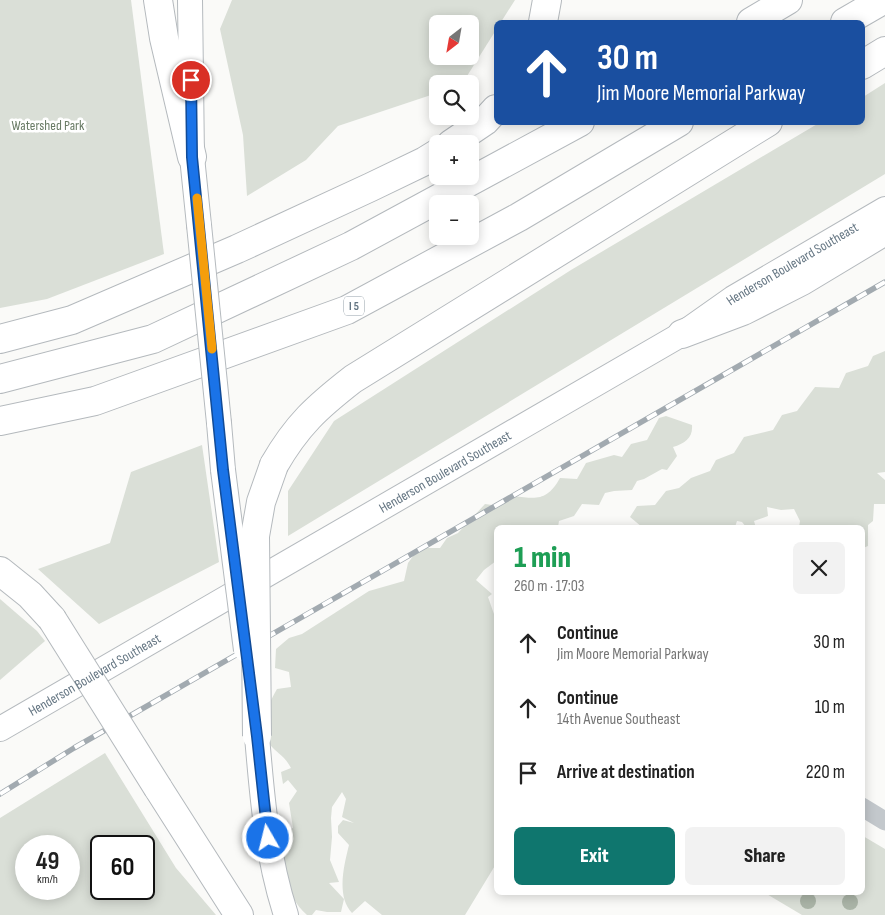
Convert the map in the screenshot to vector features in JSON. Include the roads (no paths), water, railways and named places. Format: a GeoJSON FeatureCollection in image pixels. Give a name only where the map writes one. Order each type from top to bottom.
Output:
{"type":"FeatureCollection","features":[{"type":"Feature","properties":{"kind":"highway"},"geometry":{"type":"LineString","coordinates":[[158,0],[164,38],[192,157]]}},
{"type":"Feature","properties":{"kind":"highway"},"geometry":{"type":"LineString","coordinates":[[543,20],[547,0]]}},
{"type":"Feature","properties":{"kind":"highway"},"geometry":{"type":"LineString","coordinates":[[754,20],[788,0]]}},
{"type":"Feature","properties":{"kind":"highway"},"geometry":{"type":"LineString","coordinates":[[848,20],[883,0]]}},
{"type":"Feature","properties":{"kind":"highway"},"geometry":{"type":"LineString","coordinates":[[865,63],[885,51]]}},
{"type":"Feature","properties":{"kind":"highway"},"geometry":{"type":"LineString","coordinates":[[464,135],[485,121],[494,111]]}},
{"type":"Feature","properties":{"kind":"highway"},"geometry":{"type":"LineString","coordinates":[[0,379],[153,339],[351,246],[574,125]]}},
{"type":"Feature","properties":{"kind":"highway","name":"I 5"},"geometry":{"type":"LineString","coordinates":[[0,421],[95,401],[347,310],[519,217],[674,125]]}},
{"type":"Feature","properties":{"kind":"highway"},"geometry":{"type":"LineString","coordinates":[[257,736],[255,536],[261,502],[274,465],[287,442],[305,420],[353,379],[763,125]]}},
{"type":"Feature","properties":{"kind":"highway"},"geometry":{"type":"LineString","coordinates":[[0,339],[72,320],[371,188],[429,158]]}},
{"type":"Feature","properties":{"kind":"highway"},"geometry":{"type":"LineString","coordinates":[[682,334],[743,312],[802,281],[885,231]]}},
{"type":"Feature","properties":{"kind":"highway"},"geometry":{"type":"LineString","coordinates":[[0,571],[30,596],[52,619],[239,915]]}},
{"type":"Feature","properties":{"kind":"main road"},"geometry":{"type":"LineString","coordinates":[[190,0],[192,157],[223,470],[257,736],[265,820],[279,896],[286,915]]}},
{"type":"Feature","properties":{"kind":"main road","name":"Henderson Boulevard Southeast"},"geometry":{"type":"LineString","coordinates":[[0,729],[682,334],[733,298],[885,209]]}},
{"type":"Feature","properties":{"kind":"street"},"geometry":{"type":"LineString","coordinates":[[865,809],[885,821]]}},
{"type":"Feature","properties":{"kind":"railway"},"geometry":{"type":"LineString","coordinates":[[0,794],[74,748],[885,282]]}},
{"type":"Feature","properties":{"kind":"park label","name":"Watershed Park"},"geometry":{"type":"Point","coordinates":[48,125]}}]}
